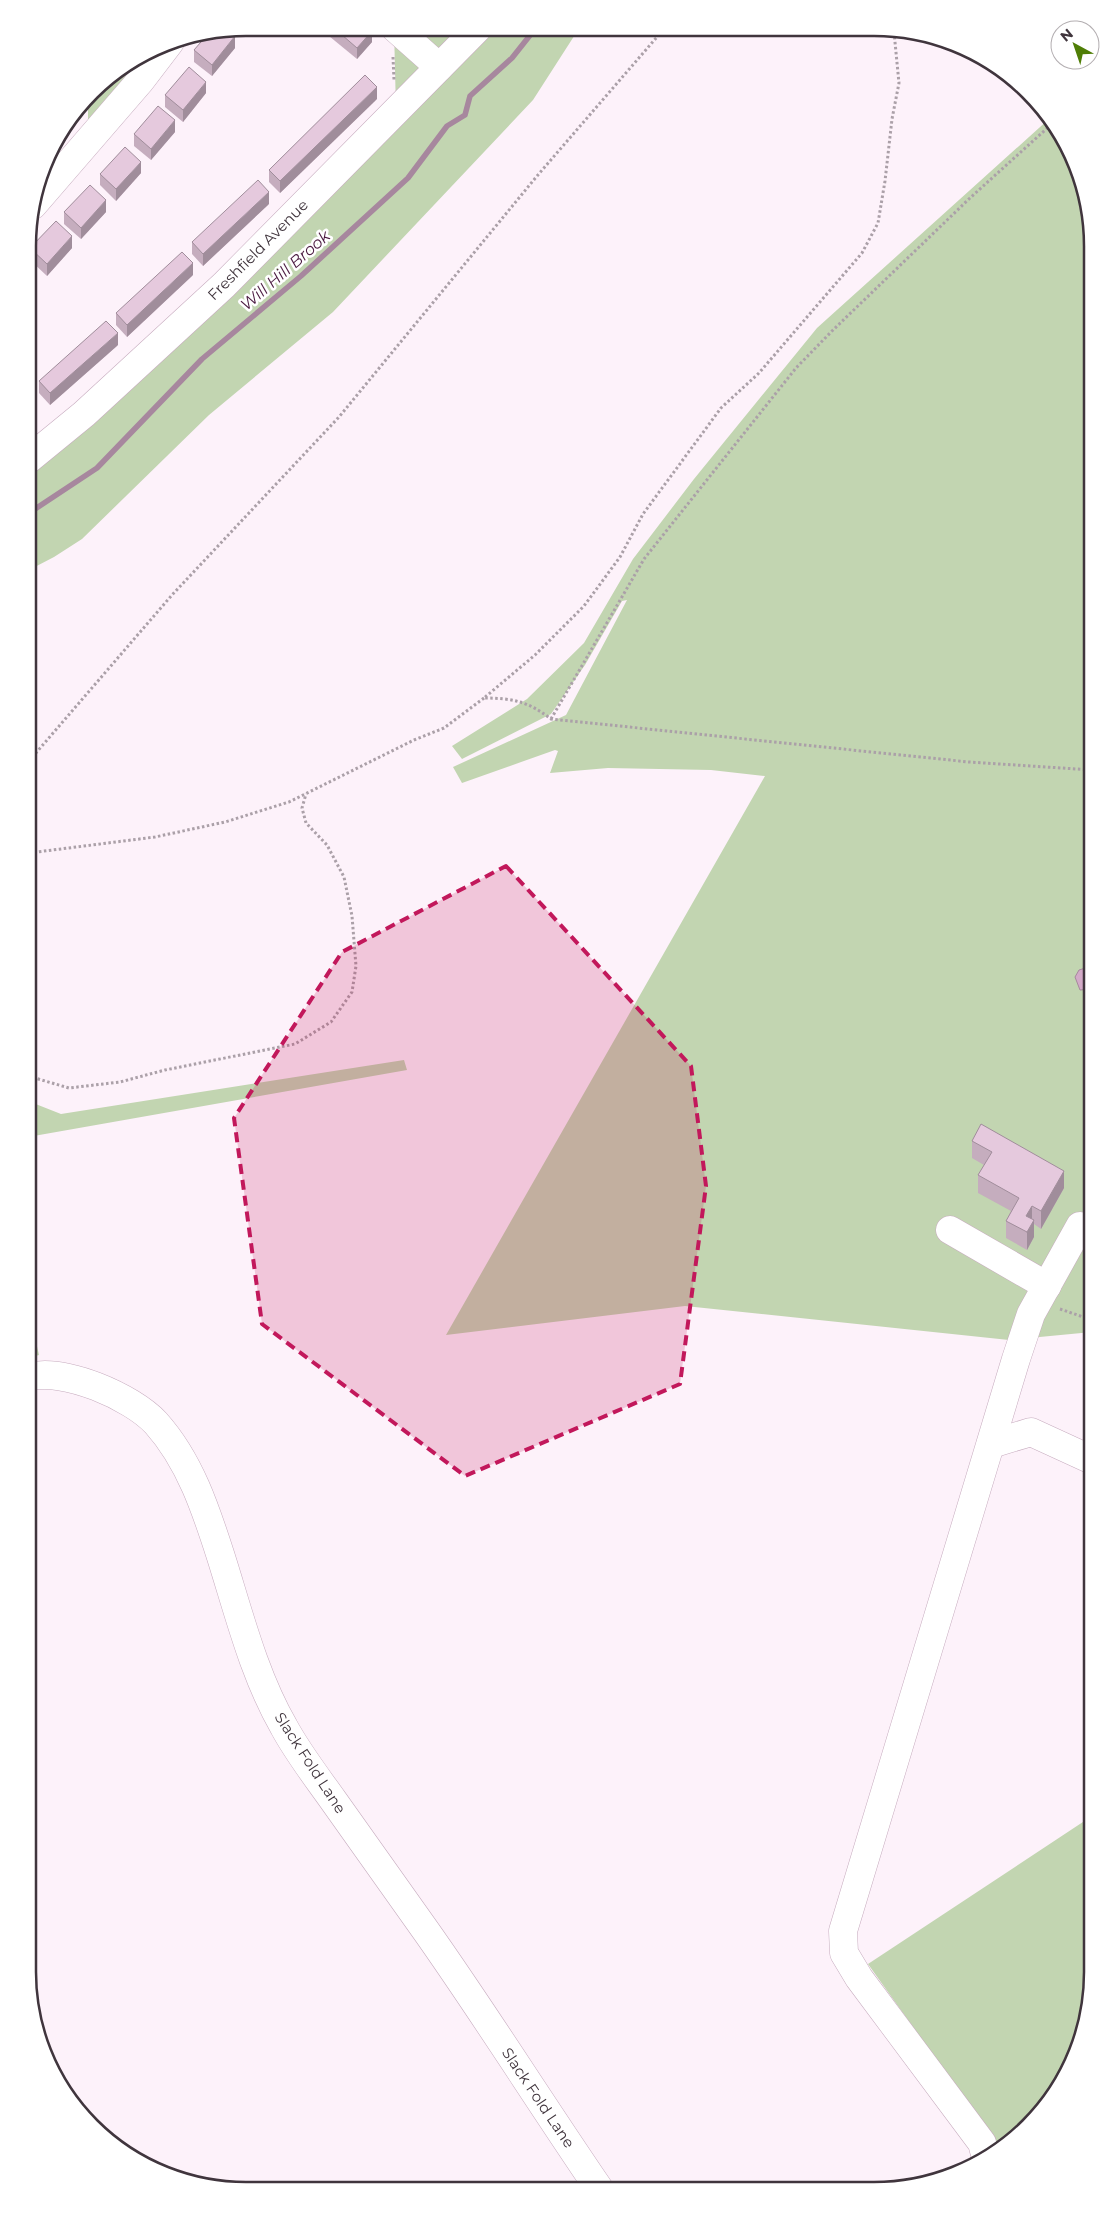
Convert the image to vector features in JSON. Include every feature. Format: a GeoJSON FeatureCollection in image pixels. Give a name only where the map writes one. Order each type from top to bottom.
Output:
{"type":"FeatureCollection","features":[{"type":"Feature","properties":{"kind":"street"},"geometry":{"type":"LineString","coordinates":[[404,36],[439,68]]}},
{"type":"Feature","properties":{"kind":"street","name":"Freshfield Avenue"},"geometry":{"type":"LineString","coordinates":[[36,453],[84,414],[224,285],[470,36]]}},
{"type":"Feature","properties":{"kind":"street"},"geometry":{"type":"LineString","coordinates":[[43,192],[133,73],[148,61]]}},
{"type":"Feature","properties":{"kind":"street"},"geometry":{"type":"LineString","coordinates":[[984,2151],[982,2144],[859,1978],[844,1952],[843,1931],[1031,1314],[1080,1226]]}},
{"type":"Feature","properties":{"kind":"street"},"geometry":{"type":"LineString","coordinates":[[950,1230],[1044,1293]]}},
{"type":"Feature","properties":{"kind":"street","name":"Slack Fold Lane"},"geometry":{"type":"LineString","coordinates":[[36,1377],[54,1376],[75,1380],[117,1396],[154,1421],[168,1438],[190,1474],[209,1518],[252,1654],[284,1728],[428,1934],[595,2182]]}},
{"type":"Feature","properties":{"kind":"street"},"geometry":{"type":"LineString","coordinates":[[991,1444],[1031,1432],[1084,1456]]}},
{"type":"Feature","properties":{"kind":"path"},"geometry":{"type":"LineString","coordinates":[[36,753],[172,595],[339,417],[537,176],[658,36]]}},
{"type":"Feature","properties":{"kind":"path"},"geometry":{"type":"LineString","coordinates":[[36,852],[155,837],[225,822],[289,802],[414,740],[444,728],[484,698],[535,655],[584,606],[620,557],[643,514],[721,408],[759,373],[862,253],[878,222],[892,119],[899,83],[895,37]]}},
{"type":"Feature","properties":{"kind":"path"},"geometry":{"type":"LineString","coordinates":[[393,56],[396,111]]}},
{"type":"Feature","properties":{"kind":"path"},"geometry":{"type":"LineString","coordinates":[[551,720],[644,559],[796,368],[956,212],[1047,128]]}},
{"type":"Feature","properties":{"kind":"path"},"geometry":{"type":"LineString","coordinates":[[484,698],[504,698],[535,707],[551,720],[969,762],[1084,769]]}},
{"type":"Feature","properties":{"kind":"path"},"geometry":{"type":"LineString","coordinates":[[36,1078],[69,1088],[120,1082],[165,1070],[295,1044],[331,1022],[352,992],[356,966],[352,916],[344,877],[327,845],[306,823],[302,808],[306,794]]}},
{"type":"Feature","properties":{"kind":"path"},"geometry":{"type":"LineString","coordinates":[[1044,1293],[1071,1314],[1084,1318]]}},
{"type":"Feature","properties":{"kind":"highlighted area"},"geometry":{"type":"Polygon","coordinates":[[[506,866],[691,1066],[706,1186],[680,1384],[465,1476],[262,1324],[234,1118],[342,952],[506,866]]]}},
{"type":"Feature","properties":{"kind":"green space"},"geometry":{"type":"Polygon","coordinates":[[[394,36],[470,36],[396,111],[394,36]]]}},
{"type":"Feature","properties":{"kind":"green space"},"geometry":{"type":"Polygon","coordinates":[[[481,36],[574,36],[533,100],[333,312],[209,415],[82,539],[36,566],[36,463],[481,36]]]}},
{"type":"Feature","properties":{"kind":"green space"},"geometry":{"type":"Polygon","coordinates":[[[150,59],[88,142],[88,108],[118,80],[150,59]]]}},
{"type":"Feature","properties":{"kind":"green space"},"geometry":{"type":"Polygon","coordinates":[[[1044,123],[1056,141],[1073,178],[1080,205],[1084,246],[1084,1333],[1009,1340],[685,1306],[446,1335],[765,776],[711,770],[608,768],[550,773],[558,751],[555,750],[462,783],[453,767],[566,715],[627,600],[622,601],[585,665],[551,714],[462,759],[452,746],[527,699],[584,643],[633,559],[694,479],[817,328],[1044,123]]]}},
{"type":"Feature","properties":{"kind":"green space"},"geometry":{"type":"Polygon","coordinates":[[[404,1060],[407,1070],[36,1136],[36,1104],[61,1114],[404,1060]]]}},
{"type":"Feature","properties":{"kind":"green space"},"geometry":{"type":"Polygon","coordinates":[[[36,1342],[39,1355],[36,1356],[36,1342]]]}},
{"type":"Feature","properties":{"kind":"green space"},"geometry":{"type":"Polygon","coordinates":[[[1084,1821],[1084,1972],[1082,2000],[1077,2026],[1068,2052],[1048,2089],[1032,2110],[1012,2130],[993,2144],[990,2135],[868,1964],[1084,1821]]]}},
{"type":"Feature","properties":{"kind":"shaded area"},"geometry":{"type":"Polygon","coordinates":[[[1084,968],[1084,990],[1080,990],[1075,977],[1079,970],[1084,968]]]}},
{"type":"Feature","properties":{"kind":"building"},"geometry":{"type":"Polygon","coordinates":[[[343,36],[368,36],[357,48],[343,36]]]}},
{"type":"Feature","properties":{"kind":"building"},"geometry":{"type":"Polygon","coordinates":[[[234,37],[212,65],[194,50],[202,41],[234,37]]]}},
{"type":"Feature","properties":{"kind":"building"},"geometry":{"type":"Polygon","coordinates":[[[189,67],[206,82],[183,110],[165,95],[189,67]]]}},
{"type":"Feature","properties":{"kind":"building"},"geometry":{"type":"Polygon","coordinates":[[[365,75],[377,87],[280,181],[269,170],[365,75]]]}},
{"type":"Feature","properties":{"kind":"building"},"geometry":{"type":"Polygon","coordinates":[[[158,106],[175,120],[151,149],[134,134],[158,106]]]}},
{"type":"Feature","properties":{"kind":"building"},"geometry":{"type":"Polygon","coordinates":[[[125,147],[141,162],[116,189],[100,174],[125,147]]]}},
{"type":"Feature","properties":{"kind":"building"},"geometry":{"type":"Polygon","coordinates":[[[258,180],[269,192],[203,254],[192,242],[258,180]]]}},
{"type":"Feature","properties":{"kind":"building"},"geometry":{"type":"Polygon","coordinates":[[[90,185],[106,200],[81,228],[64,212],[90,185]]]}},
{"type":"Feature","properties":{"kind":"building"},"geometry":{"type":"Polygon","coordinates":[[[56,221],[72,236],[47,264],[36,254],[36,241],[56,221]]]}},
{"type":"Feature","properties":{"kind":"building"},"geometry":{"type":"Polygon","coordinates":[[[182,252],[193,263],[127,325],[116,313],[182,252]]]}},
{"type":"Feature","properties":{"kind":"building"},"geometry":{"type":"Polygon","coordinates":[[[106,321],[118,333],[50,393],[39,381],[106,321]]]}},
{"type":"Feature","properties":{"kind":"building"},"geometry":{"type":"Polygon","coordinates":[[[981,1124],[1064,1171],[1041,1211],[1032,1206],[1026,1216],[1034,1220],[1027,1232],[1006,1221],[1019,1198],[978,1175],[992,1152],[972,1141],[981,1124]]]}},
{"type":"Feature","properties":{"kind":"waterway","name":"Will Hill Brook"},"geometry":{"type":"LineString","coordinates":[[36,508],[97,468],[202,359],[301,276],[408,178],[447,126],[465,115],[470,96],[512,58],[529,36]]}}]}
